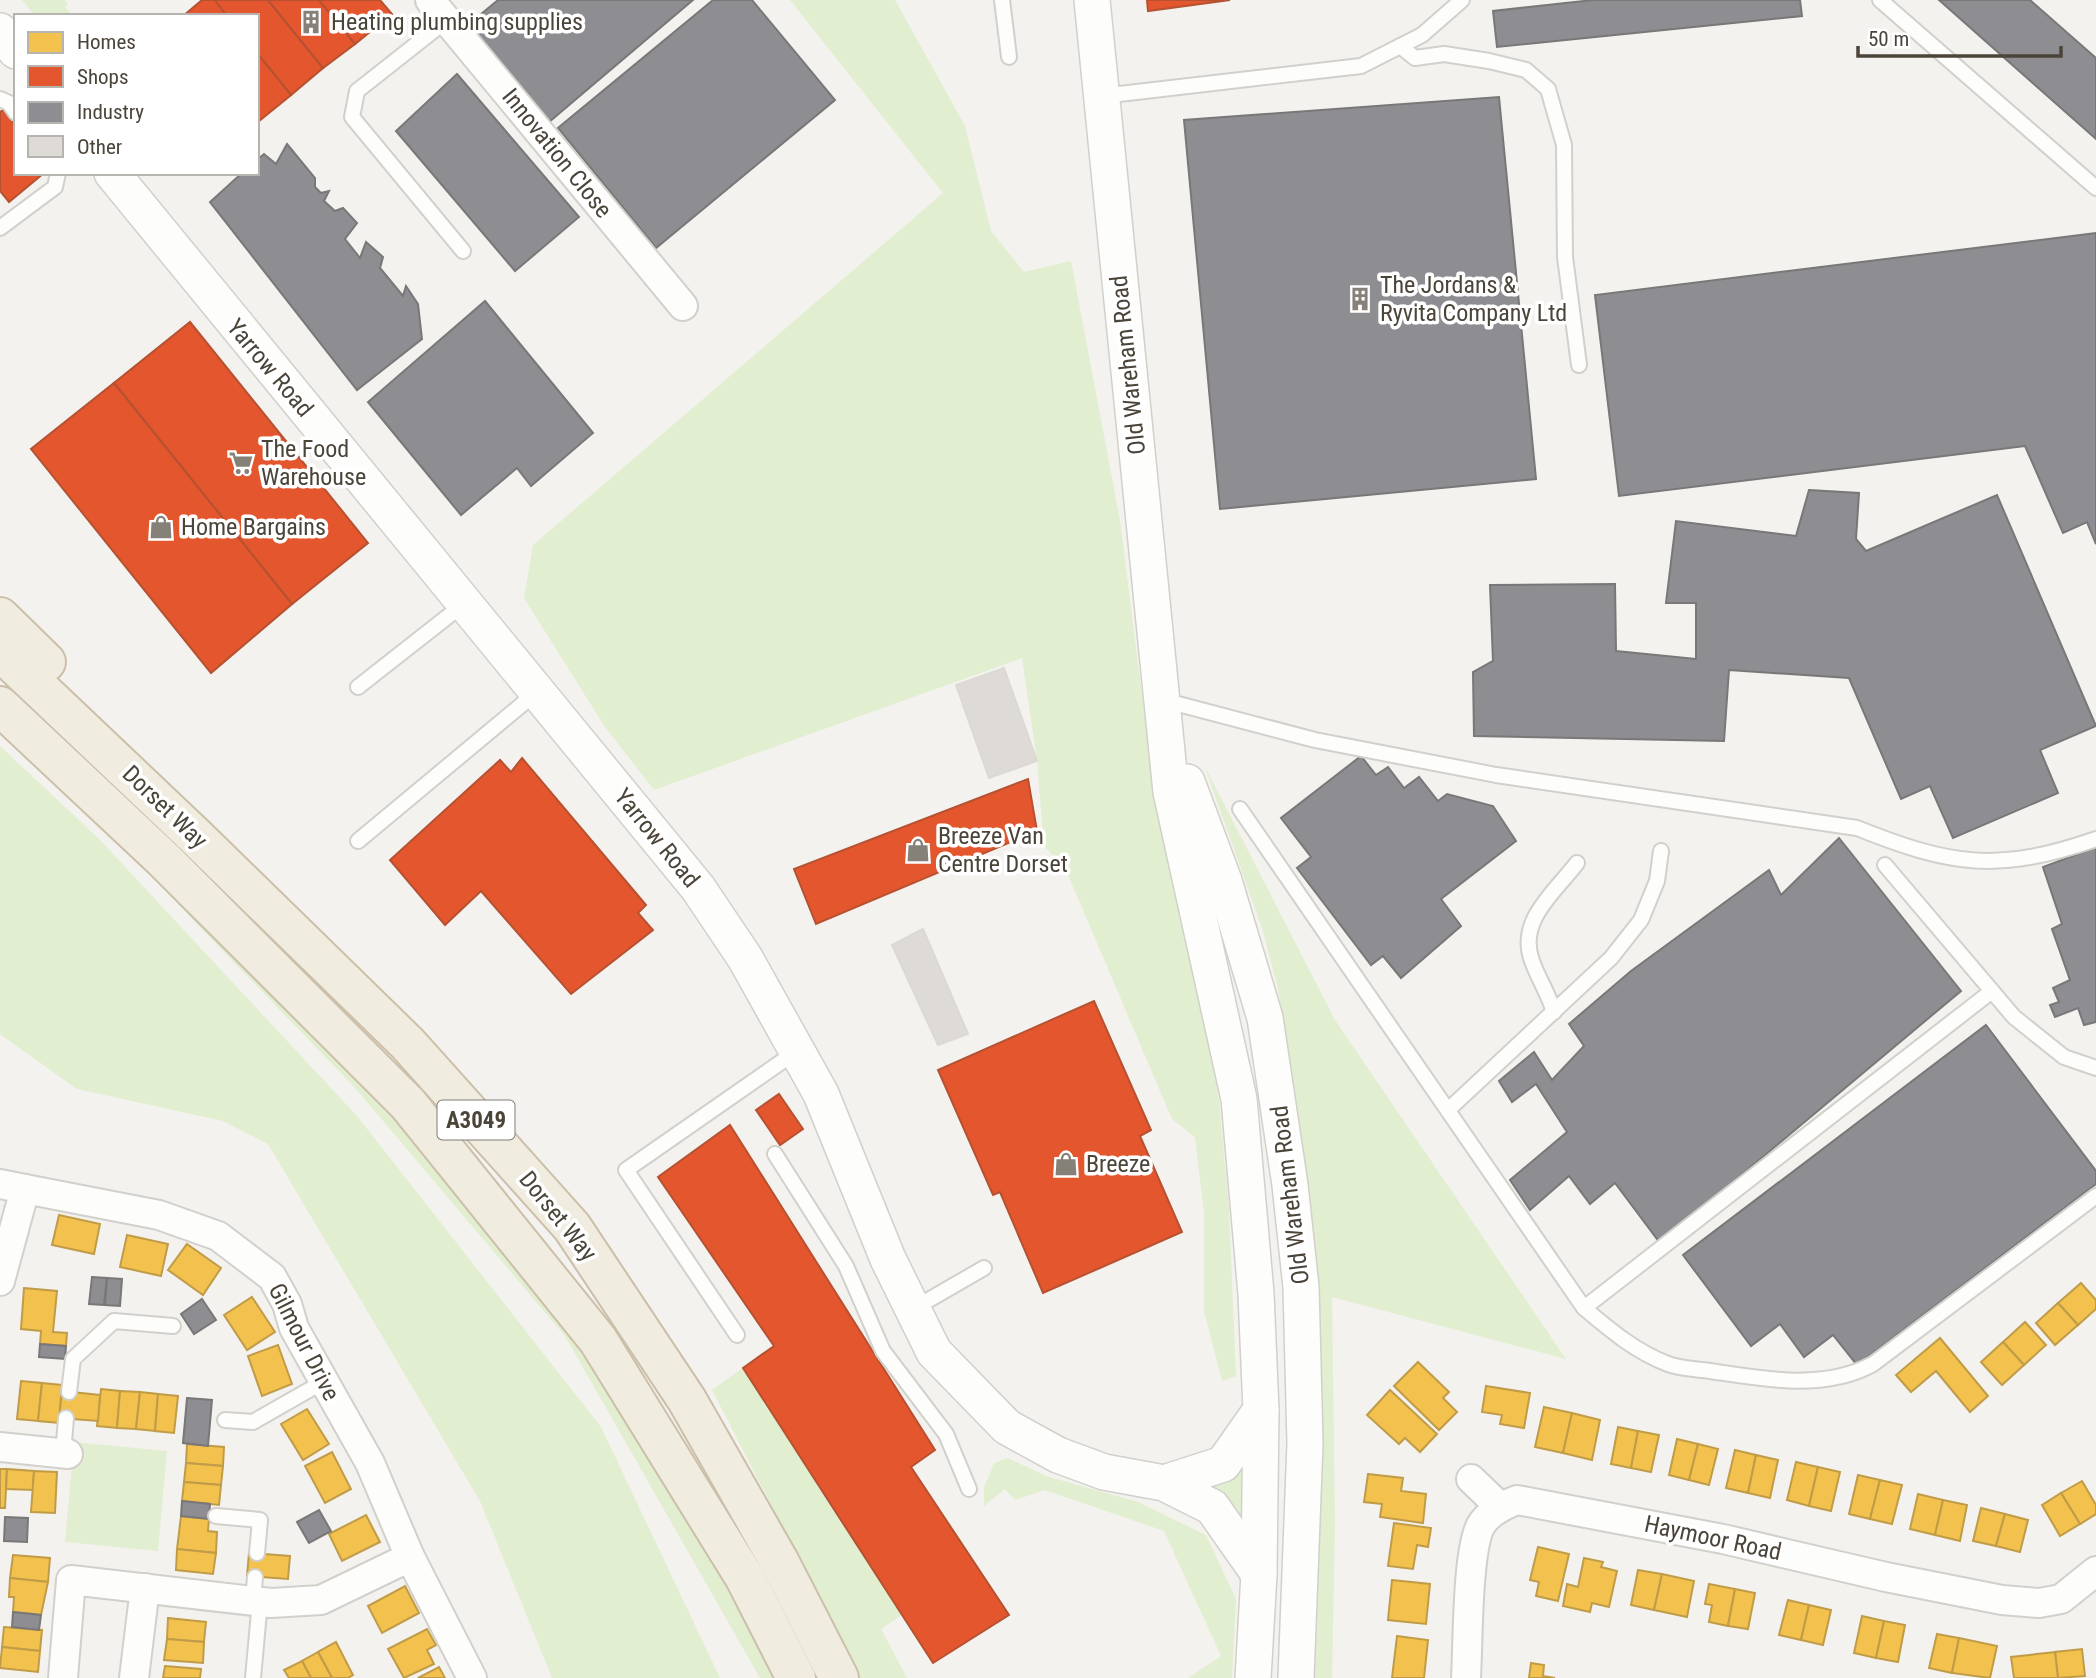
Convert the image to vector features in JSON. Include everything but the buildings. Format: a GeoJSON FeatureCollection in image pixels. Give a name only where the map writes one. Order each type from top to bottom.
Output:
{"type":"FeatureCollection","features":[{"type":"Feature","properties":{"kind":"highway"},"geometry":{"type":"LineString","coordinates":[[0,617],[330,942],[408,1025],[438,1078]]}},
{"type":"Feature","properties":{"kind":"highway","name":"Dorset Way"},"geometry":{"type":"LineString","coordinates":[[0,651],[196,837],[438,1078],[572,1227],[687,1400],[780,1563],[839,1678]]}},
{"type":"Feature","properties":{"kind":"highway","name":"Dorset Way"},"geometry":{"type":"LineString","coordinates":[[0,706],[163,859],[408,1104],[598,1340],[745,1578],[796,1678]]}},
{"type":"Feature","properties":{"kind":"street","name":"Old Wareham Road"},"geometry":{"type":"LineString","coordinates":[[1092,0],[1171,792],[1239,1099],[1256,1294],[1261,1410],[1259,1574],[1253,1678]]}},
{"type":"Feature","properties":{"kind":"street","name":"Innovation Close"},"geometry":{"type":"LineString","coordinates":[[439,10],[683,306]]}},
{"type":"Feature","properties":{"kind":"street"},"geometry":{"type":"LineString","coordinates":[[0,31],[14,48]]}},
{"type":"Feature","properties":{"kind":"street","name":"Yarrow Road"},"geometry":{"type":"LineString","coordinates":[[114,175],[195,278],[466,602],[698,888],[745,958],[821,1094],[888,1259],[934,1352],[1007,1427],[1058,1455],[1104,1472],[1164,1483],[1212,1507],[1259,1574]]}},
{"type":"Feature","properties":{"kind":"street","name":"Old Wareham Road"},"geometry":{"type":"LineString","coordinates":[[1164,715],[1224,881],[1246,953],[1265,1018],[1279,1106],[1301,1287],[1306,1443],[1296,1678]]}},
{"type":"Feature","properties":{"kind":"street","name":"Gilmour Drive"},"geometry":{"type":"LineString","coordinates":[[0,1281],[12,1187],[159,1215],[218,1236],[272,1277],[287,1304],[294,1328],[370,1463],[410,1556],[472,1678]]}},
{"type":"Feature","properties":{"kind":"street","name":"Yarrow Road"},"geometry":{"type":"LineString","coordinates":[[1164,1483],[1223,1464],[1261,1410]]}},
{"type":"Feature","properties":{"kind":"street"},"geometry":{"type":"LineString","coordinates":[[0,1447],[65,1454]]}},
{"type":"Feature","properties":{"kind":"street"},"geometry":{"type":"LineString","coordinates":[[1466,1678],[1472,1548],[1482,1524],[1500,1507],[1471,1479]]}},
{"type":"Feature","properties":{"kind":"street","name":"Haymoor Road"},"geometry":{"type":"LineString","coordinates":[[1500,1507],[1517,1500],[1568,1508],[2002,1600],[2039,1603],[2061,1599],[2096,1571]]}},
{"type":"Feature","properties":{"kind":"street"},"geometry":{"type":"LineString","coordinates":[[63,1678],[71,1580],[321,1600],[410,1556]]}},
{"type":"Feature","properties":{"kind":"street"},"geometry":{"type":"LineString","coordinates":[[134,1678],[145,1588]]}},
{"type":"Feature","properties":{"kind":"lane"},"geometry":{"type":"LineString","coordinates":[[1002,0],[1009,57]]}},
{"type":"Feature","properties":{"kind":"lane"},"geometry":{"type":"LineString","coordinates":[[1100,96],[1361,66],[1422,35],[1462,0]]}},
{"type":"Feature","properties":{"kind":"lane"},"geometry":{"type":"LineString","coordinates":[[1880,0],[2096,188]]}},
{"type":"Feature","properties":{"kind":"lane"},"geometry":{"type":"LineString","coordinates":[[439,10],[357,91],[352,117],[463,251]]}},
{"type":"Feature","properties":{"kind":"lane"},"geometry":{"type":"LineString","coordinates":[[1400,46],[1415,58],[1444,54],[1526,70],[1548,89],[1564,145],[1565,257],[1579,365]]}},
{"type":"Feature","properties":{"kind":"lane"},"geometry":{"type":"LineString","coordinates":[[0,99],[9,103],[14,110]]}},
{"type":"Feature","properties":{"kind":"lane"},"geometry":{"type":"LineString","coordinates":[[0,228],[55,187],[58,175]]}},
{"type":"Feature","properties":{"kind":"lane"},"geometry":{"type":"LineString","coordinates":[[358,687],[466,602]]}},
{"type":"Feature","properties":{"kind":"lane"},"geometry":{"type":"LineString","coordinates":[[358,841],[538,691]]}},
{"type":"Feature","properties":{"kind":"lane"},"geometry":{"type":"LineString","coordinates":[[1164,715],[1315,740],[1496,775],[1857,828],[1904,846],[1949,858],[1993,862],[2026,860],[2096,839]]}},
{"type":"Feature","properties":{"kind":"lane"},"geometry":{"type":"LineString","coordinates":[[1240,808],[1584,1308],[1627,1343],[1669,1365],[1747,1377],[1799,1380],[1853,1375],[1873,1364],[2096,1196]]}},
{"type":"Feature","properties":{"kind":"lane"},"geometry":{"type":"LineString","coordinates":[[1448,1110],[1611,958],[1641,920],[1657,881],[1661,851]]}},
{"type":"Feature","properties":{"kind":"lane"},"geometry":{"type":"LineString","coordinates":[[1554,1012],[1545,984],[1532,963],[1526,940],[1531,920],[1577,863]]}},
{"type":"Feature","properties":{"kind":"lane"},"geometry":{"type":"LineString","coordinates":[[1885,865],[2014,1017],[2064,1057],[2096,1069]]}},
{"type":"Feature","properties":{"kind":"lane"},"geometry":{"type":"LineString","coordinates":[[1584,1308],[1992,991]]}},
{"type":"Feature","properties":{"kind":"lane"},"geometry":{"type":"LineString","coordinates":[[737,1335],[626,1170],[797,1051]]}},
{"type":"Feature","properties":{"kind":"lane"},"geometry":{"type":"LineString","coordinates":[[775,1154],[846,1266],[883,1351],[946,1434],[969,1489]]}},
{"type":"Feature","properties":{"kind":"lane"},"geometry":{"type":"LineString","coordinates":[[913,1309],[984,1268]]}},
{"type":"Feature","properties":{"kind":"lane"},"geometry":{"type":"LineString","coordinates":[[69,1392],[73,1359],[114,1321],[173,1326]]}},
{"type":"Feature","properties":{"kind":"lane"},"geometry":{"type":"LineString","coordinates":[[225,1420],[253,1422],[323,1382]]}},
{"type":"Feature","properties":{"kind":"lane"},"geometry":{"type":"LineString","coordinates":[[65,1454],[66,1418]]}},
{"type":"Feature","properties":{"kind":"lane"},"geometry":{"type":"LineString","coordinates":[[216,1516],[260,1520],[257,1553]]}},
{"type":"Feature","properties":{"kind":"lane"},"geometry":{"type":"LineString","coordinates":[[253,1678],[256,1593]]}},
{"type":"Feature","properties":{"kind":"green space"},"geometry":{"type":"Polygon","coordinates":[[[22,0],[65,0],[68,4],[65,7],[71,14],[33,14],[22,0]]]}},
{"type":"Feature","properties":{"kind":"green space"},"geometry":{"type":"Polygon","coordinates":[[[790,0],[895,0],[965,126],[991,231],[1024,272],[1071,261],[1120,520],[1152,775],[1204,1012],[1219,1100],[1229,1209],[1236,1376],[1222,1381],[1204,1311],[1204,1213],[1195,1137],[1172,1119],[1065,868],[1044,846],[1037,761],[1022,658],[654,790],[605,727],[524,598],[533,545],[943,193],[790,0]]]}},
{"type":"Feature","properties":{"kind":"green space"},"geometry":{"type":"Polygon","coordinates":[[[0,746],[99,839],[357,1116],[601,1427],[720,1678],[552,1678],[480,1501],[268,1144],[223,1121],[77,1089],[0,1034],[0,746]]]}},
{"type":"Feature","properties":{"kind":"green space"},"geometry":{"type":"Polygon","coordinates":[[[1204,765],[1335,1020],[1566,1359],[1332,1297],[1335,1522],[1332,1678],[1315,1678],[1319,1554],[1318,1296],[1301,1135],[1277,984],[1262,928],[1204,765]]]}},
{"type":"Feature","properties":{"kind":"green space"},"geometry":{"type":"Polygon","coordinates":[[[163,859],[598,1340],[796,1678],[760,1678],[565,1336],[356,1089],[149,874],[163,859]]]}},
{"type":"Feature","properties":{"kind":"green space"},"geometry":{"type":"Polygon","coordinates":[[[743,1368],[902,1615],[881,1629],[907,1678],[856,1678],[797,1555],[712,1390],[743,1368]]]}},
{"type":"Feature","properties":{"kind":"green space"},"geometry":{"type":"Polygon","coordinates":[[[74,1442],[167,1451],[158,1551],[65,1542],[74,1442]]]}},
{"type":"Feature","properties":{"kind":"green space"},"geometry":{"type":"Polygon","coordinates":[[[1008,1458],[1046,1476],[1138,1502],[1206,1535],[1236,1599],[1232,1678],[1188,1678],[1221,1656],[1164,1531],[1045,1490],[1015,1500],[1005,1489],[984,1506],[984,1488],[994,1463],[1008,1458]]]}},
{"type":"Feature","properties":{"kind":"green space"},"geometry":{"type":"Polygon","coordinates":[[[1240,1465],[1247,1540],[1202,1487],[1240,1465]]]}},
{"type":"Feature","properties":{"kind":"place","name":"Heating plumbing supplies"},"geometry":{"type":"Point","coordinates":[311,22]}},
{"type":"Feature","properties":{"kind":"place","name":"The Jordans & Ryvita Company Ltd"},"geometry":{"type":"Point","coordinates":[1360,299]}},
{"type":"Feature","properties":{"kind":"place","name":"The Food Warehouse"},"geometry":{"type":"Point","coordinates":[241,463]}},
{"type":"Feature","properties":{"kind":"place","name":"Home Bargains"},"geometry":{"type":"Point","coordinates":[161,527]}},
{"type":"Feature","properties":{"kind":"place","name":"Breeze Van Centre Dorset"},"geometry":{"type":"Point","coordinates":[918,850]}},
{"type":"Feature","properties":{"kind":"place","name":"Breeze"},"geometry":{"type":"Point","coordinates":[1066,1164]}}]}
